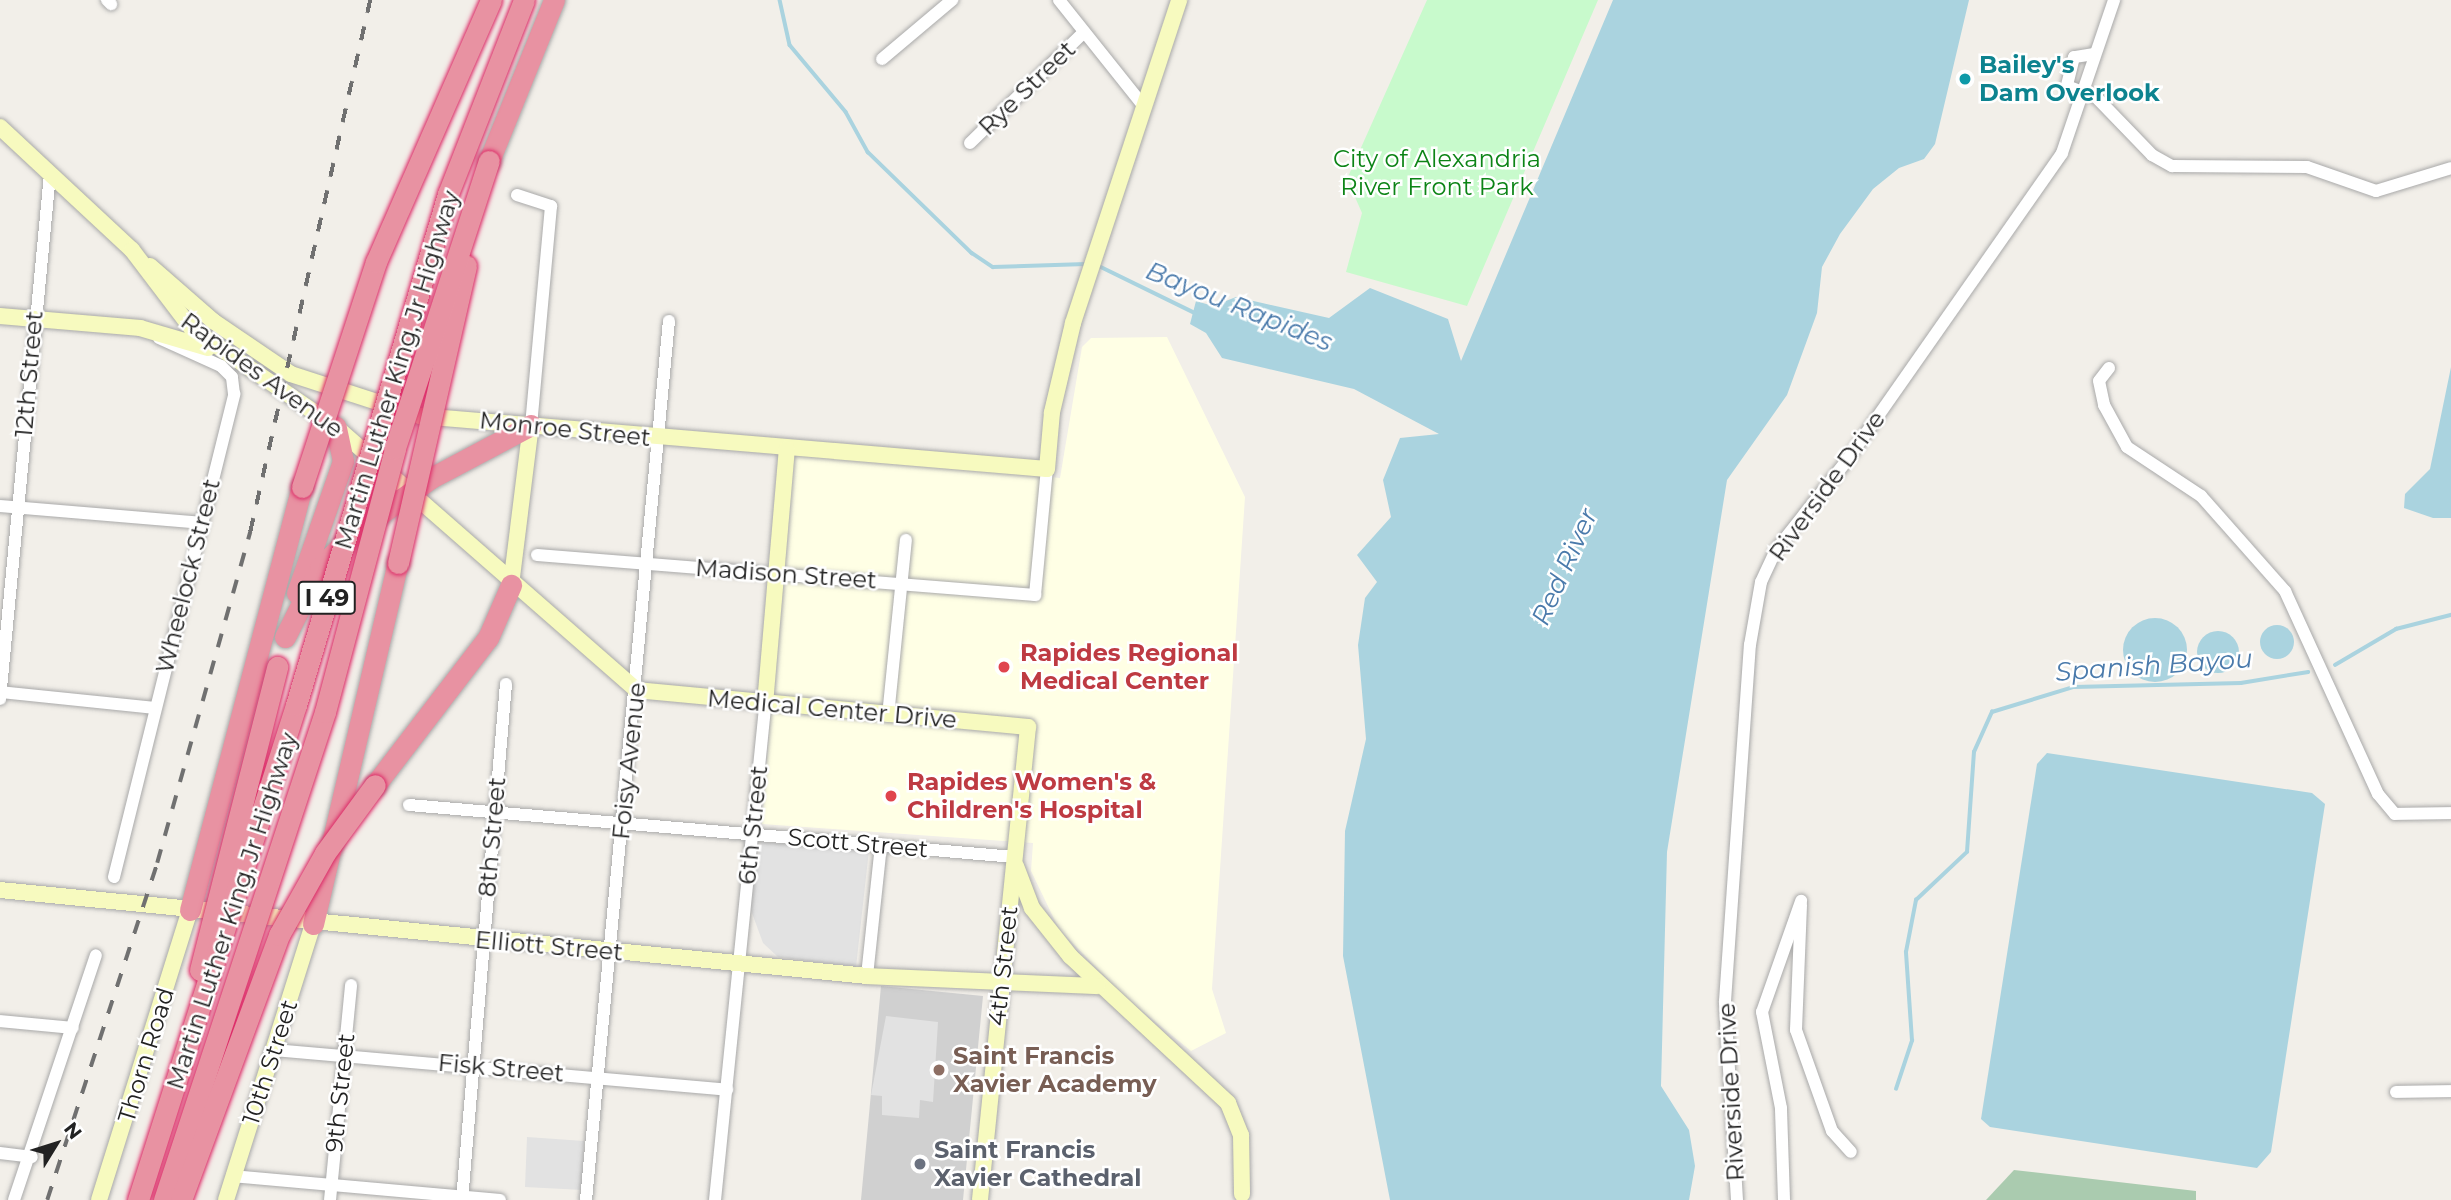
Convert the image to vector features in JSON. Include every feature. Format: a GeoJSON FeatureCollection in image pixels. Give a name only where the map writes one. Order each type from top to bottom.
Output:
{"type":"FeatureCollection","features":[{"type":"Feature","properties":{"kind":"highway"},"geometry":{"type":"LineString","coordinates":[[190,910],[302,487],[376,262],[491,0]]}},
{"type":"Feature","properties":{"kind":"highway","name":"Martin Luther King, Jr Highway"},"geometry":{"type":"LineString","coordinates":[[138,1200],[296,705],[448,194],[524,0]]}},
{"type":"Feature","properties":{"kind":"highway","name":"Martin Luther King, Jr Highway"},"geometry":{"type":"LineString","coordinates":[[164,1200],[325,712],[396,448],[489,161],[554,0]]}},
{"type":"Feature","properties":{"kind":"highway"},"geometry":{"type":"LineString","coordinates":[[313,924],[489,161]]}},
{"type":"Feature","properties":{"kind":"highway"},"geometry":{"type":"LineString","coordinates":[[285,637],[320,567],[408,492],[531,425]]}},
{"type":"Feature","properties":{"kind":"highway"},"geometry":{"type":"LineString","coordinates":[[171,1094],[310,542],[343,461],[336,427]]}},
{"type":"Feature","properties":{"kind":"highway"},"geometry":{"type":"LineString","coordinates":[[181,1200],[279,935],[326,853],[488,638],[511,585]]}},
{"type":"Feature","properties":{"kind":"main road"},"geometry":{"type":"LineString","coordinates":[[1047,469],[1052,412],[1073,323],[1104,215],[1179,0]]}},
{"type":"Feature","properties":{"kind":"main road","name":"Rapides Avenue"},"geometry":{"type":"LineString","coordinates":[[0,127],[132,250],[192,329],[336,427],[511,585],[636,690]]}},
{"type":"Feature","properties":{"kind":"main road","name":"Monroe Street"},"geometry":{"type":"LineString","coordinates":[[132,250],[212,321],[291,374],[420,416],[660,439],[1047,469]]}},
{"type":"Feature","properties":{"kind":"main road"},"geometry":{"type":"LineString","coordinates":[[0,316],[140,328],[235,359]]}},
{"type":"Feature","properties":{"kind":"main road"},"geometry":{"type":"LineString","coordinates":[[511,585],[531,425]]}},
{"type":"Feature","properties":{"kind":"main road","name":"6th Street"},"geometry":{"type":"LineString","coordinates":[[765,704],[787,449]]}},
{"type":"Feature","properties":{"kind":"main road","name":"Medical Center Drive"},"geometry":{"type":"LineString","coordinates":[[636,690],[888,716],[1028,727]]}},
{"type":"Feature","properties":{"kind":"main road","name":"4th Street"},"geometry":{"type":"LineString","coordinates":[[980,1200],[1028,727]]}},
{"type":"Feature","properties":{"kind":"main road"},"geometry":{"type":"LineString","coordinates":[[1014,857],[1032,908],[1098,986],[1228,1103],[1241,1135],[1242,1194]]}},
{"type":"Feature","properties":{"kind":"main road","name":"Elliott Street"},"geometry":{"type":"LineString","coordinates":[[0,890],[313,924],[739,964],[1001,985],[1098,986]]}},
{"type":"Feature","properties":{"kind":"main road","name":"Thorn Road"},"geometry":{"type":"LineString","coordinates":[[99,1200],[190,910]]}},
{"type":"Feature","properties":{"kind":"main road","name":"10th Street"},"geometry":{"type":"LineString","coordinates":[[226,1200],[313,924]]}},
{"type":"Feature","properties":{"kind":"street"},"geometry":{"type":"LineString","coordinates":[[882,59],[952,0]]}},
{"type":"Feature","properties":{"kind":"street"},"geometry":{"type":"LineString","coordinates":[[1059,0],[1142,104]]}},
{"type":"Feature","properties":{"kind":"street","name":"Riverside Drive"},"geometry":{"type":"LineString","coordinates":[[1737,1200],[1725,1001],[1750,645],[1761,582],[1776,550],[1848,459],[2049,173],[2085,92],[2114,0]]}},
{"type":"Feature","properties":{"kind":"street","name":"Rye Street"},"geometry":{"type":"LineString","coordinates":[[970,143],[1084,32]]}},
{"type":"Feature","properties":{"kind":"street"},"geometry":{"type":"LineString","coordinates":[[2095,54],[2074,57],[2065,82],[2085,92],[2172,166],[2307,167],[2376,191],[2451,168]]}},
{"type":"Feature","properties":{"kind":"street","name":"12th Street"},"geometry":{"type":"LineString","coordinates":[[0,699],[33,319],[50,174]]}},
{"type":"Feature","properties":{"kind":"street"},"geometry":{"type":"LineString","coordinates":[[517,195],[551,206],[531,425]]}},
{"type":"Feature","properties":{"kind":"street","name":"Foisy Avenue"},"geometry":{"type":"LineString","coordinates":[[586,1200],[660,439],[669,321]]}},
{"type":"Feature","properties":{"kind":"street","name":"Wheelock Street"},"geometry":{"type":"LineString","coordinates":[[114,877],[154,708],[203,523],[234,384],[221,366],[140,328]]}},
{"type":"Feature","properties":{"kind":"street"},"geometry":{"type":"LineString","coordinates":[[2109,368],[2099,381],[2104,405],[2127,447],[2201,496],[2285,591],[2378,794],[2395,814],[2451,813]]}},
{"type":"Feature","properties":{"kind":"street","name":"Madison Street"},"geometry":{"type":"LineString","coordinates":[[537,555],[775,571],[1035,595],[1047,469]]}},
{"type":"Feature","properties":{"kind":"street"},"geometry":{"type":"LineString","coordinates":[[0,506],[203,523]]}},
{"type":"Feature","properties":{"kind":"street"},"geometry":{"type":"LineString","coordinates":[[888,716],[906,540]]}},
{"type":"Feature","properties":{"kind":"street","name":"8th Street"},"geometry":{"type":"LineString","coordinates":[[462,1198],[506,684]]}},
{"type":"Feature","properties":{"kind":"street"},"geometry":{"type":"LineString","coordinates":[[0,692],[154,708]]}},
{"type":"Feature","properties":{"kind":"street","name":"6th Street"},"geometry":{"type":"LineString","coordinates":[[716,1200],[765,704]]}},
{"type":"Feature","properties":{"kind":"street","name":"Scott Street"},"geometry":{"type":"LineString","coordinates":[[410,805],[623,819],[1014,857]]}},
{"type":"Feature","properties":{"kind":"street"},"geometry":{"type":"LineString","coordinates":[[867,975],[881,845]]}},
{"type":"Feature","properties":{"kind":"street","name":"Riverside Drive"},"geometry":{"type":"LineString","coordinates":[[1784,1200],[1787,1164],[1762,1012],[1801,901],[1796,1030],[1832,1131],[1851,1152]]}},
{"type":"Feature","properties":{"kind":"street"},"geometry":{"type":"LineString","coordinates":[[14,1200],[32,1157],[96,956]]}},
{"type":"Feature","properties":{"kind":"street","name":"9th Street"},"geometry":{"type":"LineString","coordinates":[[330,1200],[351,985]]}},
{"type":"Feature","properties":{"kind":"street"},"geometry":{"type":"LineString","coordinates":[[0,1021],[74,1028]]}},
{"type":"Feature","properties":{"kind":"street","name":"Fisk Street"},"geometry":{"type":"LineString","coordinates":[[274,1050],[598,1076],[727,1090]]}},
{"type":"Feature","properties":{"kind":"street"},"geometry":{"type":"LineString","coordinates":[[2396,1092],[2451,1091]]}},
{"type":"Feature","properties":{"kind":"street"},"geometry":{"type":"LineString","coordinates":[[0,1153],[32,1157]]}},
{"type":"Feature","properties":{"kind":"street"},"geometry":{"type":"LineString","coordinates":[[232,1176],[332,1182],[500,1200]]}},
{"type":"Feature","properties":{"kind":"shaded area","name":"Rapides Regional Medical Center"},"geometry":{"type":"Polygon","coordinates":[[[1167,337],[1245,497],[1212,989],[1226,1033],[1191,1051],[1124,996],[1059,929],[1031,871],[1033,843],[762,824],[791,455],[1060,478],[1082,347],[1091,338],[1167,337]]]}},
{"type":"Feature","properties":{"kind":"shaded area"},"geometry":{"type":"Polygon","coordinates":[[[761,842],[869,850],[856,967],[778,957],[763,943],[749,905],[761,842]]]}},
{"type":"Feature","properties":{"kind":"shaded area"},"geometry":{"type":"Polygon","coordinates":[[[881,986],[983,996],[963,1200],[861,1200],[881,986]]]}},
{"type":"Feature","properties":{"kind":"shaded area"},"geometry":{"type":"Polygon","coordinates":[[[886,1016],[938,1022],[933,1102],[920,1100],[919,1118],[882,1115],[882,1096],[871,1095],[886,1016]]]}},
{"type":"Feature","properties":{"kind":"shaded area"},"geometry":{"type":"Polygon","coordinates":[[[527,1137],[584,1141],[583,1190],[525,1187],[527,1137]]]}},
{"type":"Feature","properties":{"kind":"shaded area"},"geometry":{"type":"Polygon","coordinates":[[[2014,1170],[2196,1191],[2196,1200],[1986,1200],[2014,1170]]]}},
{"type":"Feature","properties":{"kind":"green space","name":"City of Alexandria River Front Park"},"geometry":{"type":"Polygon","coordinates":[[[1427,0],[1598,0],[1467,306],[1346,272],[1362,213],[1347,179],[1427,0]]]}},
{"type":"Feature","properties":{"kind":"water","name":"Red River"},"geometry":{"type":"Polygon","coordinates":[[[1613,0],[1969,0],[1935,144],[1924,159],[1899,168],[1873,189],[1840,234],[1822,267],[1817,313],[1787,395],[1727,480],[1667,852],[1661,1086],[1689,1130],[1695,1166],[1689,1200],[1390,1200],[1343,956],[1345,831],[1366,739],[1358,645],[1365,598],[1377,582],[1357,555],[1391,517],[1383,480],[1400,438],[1439,434],[1354,389],[1222,358],[1206,333],[1190,324],[1196,301],[1213,306],[1236,297],[1329,318],[1370,288],[1448,319],[1461,361],[1613,0]]]}},
{"type":"Feature","properties":{"kind":"water"},"geometry":{"type":"Polygon","coordinates":[[[2451,367],[2451,518],[2433,518],[2404,508],[2405,494],[2430,469],[2451,367]]]}},
{"type":"Feature","properties":{"kind":"water"},"geometry":{"type":"Polygon","coordinates":[[[2149,618],[2161,618],[2178,627],[2185,638],[2185,662],[2178,673],[2161,682],[2149,682],[2137,677],[2128,668],[2123,656],[2123,644],[2128,632],[2137,623],[2149,618]]]}},
{"type":"Feature","properties":{"kind":"water"},"geometry":{"type":"Polygon","coordinates":[[[2277,625],[2289,630],[2294,642],[2289,654],[2277,659],[2265,654],[2260,642],[2265,630],[2277,625]]]}},
{"type":"Feature","properties":{"kind":"water"},"geometry":{"type":"Polygon","coordinates":[[[2218,631],[2233,637],[2239,652],[2233,667],[2218,673],[2203,667],[2197,652],[2203,637],[2218,631]]]}},
{"type":"Feature","properties":{"kind":"water"},"geometry":{"type":"Polygon","coordinates":[[[2047,753],[2312,793],[2325,804],[2271,1152],[2257,1168],[1990,1127],[1981,1119],[2037,764],[2047,753]]]}},
{"type":"Feature","properties":{"kind":"waterway","name":"Bayou Rapides"},"geometry":{"type":"LineString","coordinates":[[780,0],[790,45],[846,112],[868,152],[972,253],[993,267],[1086,264]]}},
{"type":"Feature","properties":{"kind":"waterway","name":"Bayou Rapides"},"geometry":{"type":"LineString","coordinates":[[1097,265],[1195,313]]}},
{"type":"Feature","properties":{"kind":"waterway","name":"Spanish Bayou"},"geometry":{"type":"LineString","coordinates":[[2335,665],[2396,629],[2451,615]]}},
{"type":"Feature","properties":{"kind":"waterway","name":"Spanish Bayou"},"geometry":{"type":"LineString","coordinates":[[1896,1089],[1912,1041],[1906,952],[1916,900],[1967,852],[1974,752],[1992,712],[2074,687],[2241,683],[2308,672]]}},
{"type":"Feature","properties":{"kind":"railway"},"geometry":{"type":"LineString","coordinates":[[47,1200],[157,863],[250,532],[370,0]]}},
{"type":"Feature","properties":{"kind":"place","name":"Bailey's Dam Overlook"},"geometry":{"type":"Point","coordinates":[1965,79]}},
{"type":"Feature","properties":{"kind":"place","name":"Rapides Regional Medical Center"},"geometry":{"type":"Point","coordinates":[1004,667]}},
{"type":"Feature","properties":{"kind":"place","name":"Rapides Women's & Children's Hospital"},"geometry":{"type":"Point","coordinates":[891,796]}},
{"type":"Feature","properties":{"kind":"place","name":"Saint Francis Xavier Academy"},"geometry":{"type":"Point","coordinates":[939,1070]}},
{"type":"Feature","properties":{"kind":"place","name":"Saint Francis Xavier Cathedral"},"geometry":{"type":"Point","coordinates":[920,1164]}}]}
